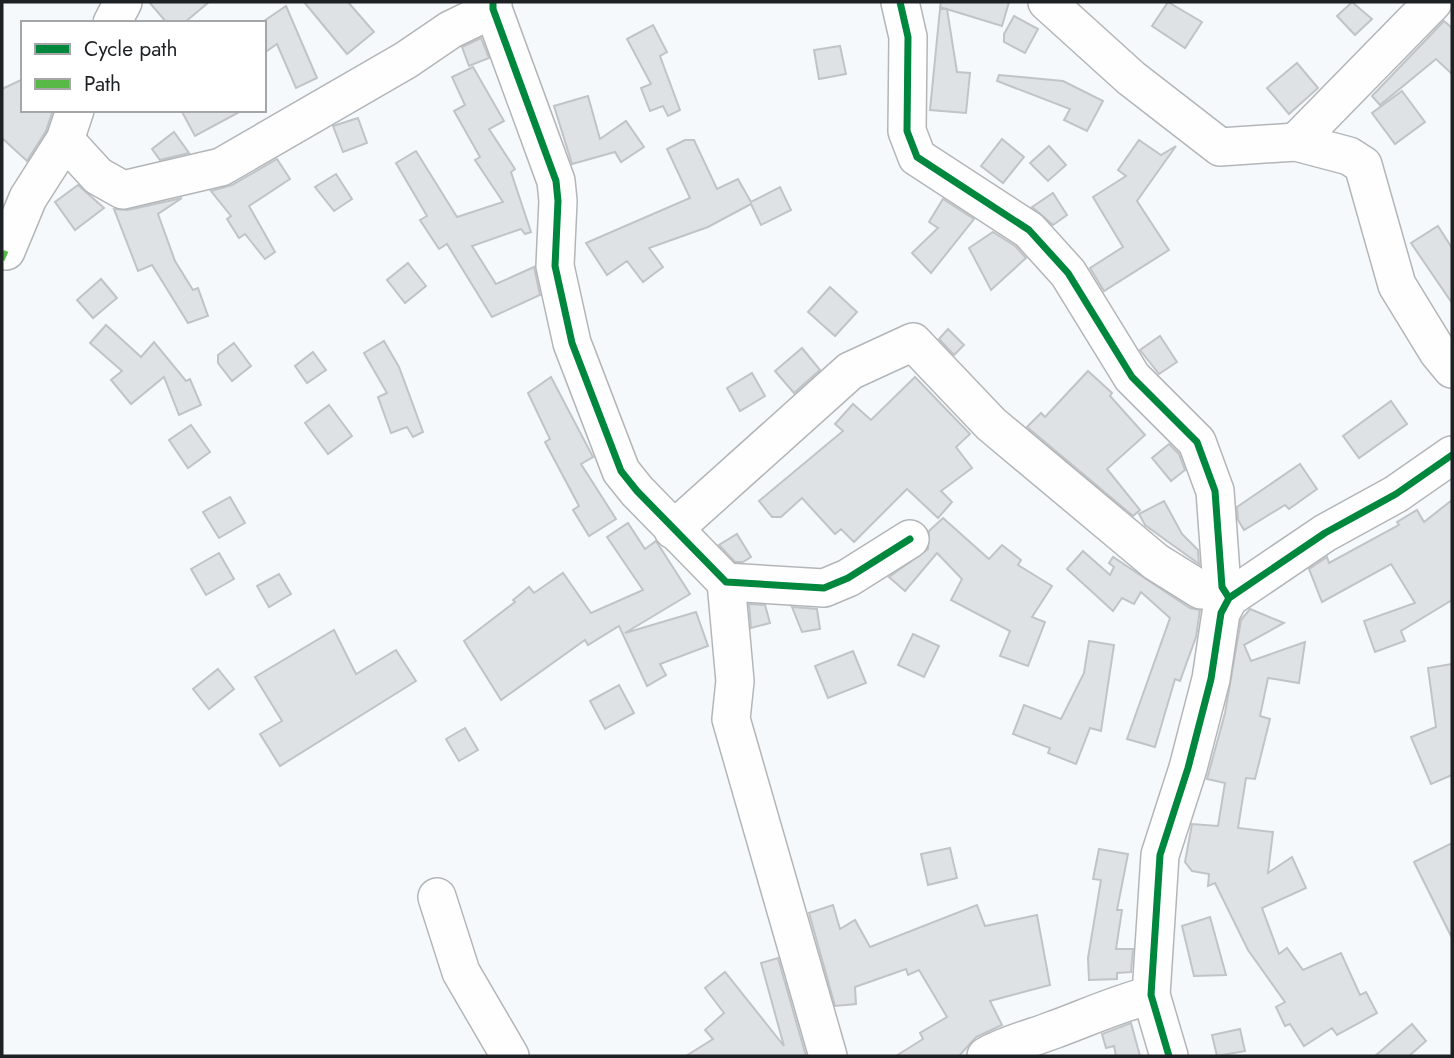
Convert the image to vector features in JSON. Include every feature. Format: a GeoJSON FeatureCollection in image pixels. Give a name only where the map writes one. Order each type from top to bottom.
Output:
{"type":"FeatureCollection","features":[{"type":"Feature","properties":{"kind":"street"},"geometry":{"type":"LineString","coordinates":[[113,21],[122,2]]}},
{"type":"Feature","properties":{"kind":"street"},"geometry":{"type":"LineString","coordinates":[[901,2],[908,37],[907,131],[917,157],[1029,230],[1068,273],[1132,377],[1197,442],[1215,491],[1226,592],[1211,679],[1160,855],[1151,995],[1169,1056]]}},
{"type":"Feature","properties":{"kind":"street"},"geometry":{"type":"LineString","coordinates":[[1047,2],[1131,78],[1215,144],[1225,148],[1296,142],[1349,156],[1363,165],[1397,285],[1438,352],[1452,369]]}},
{"type":"Feature","properties":{"kind":"street"},"geometry":{"type":"LineString","coordinates":[[1296,142],[1433,2]]}},
{"type":"Feature","properties":{"kind":"street"},"geometry":{"type":"LineString","coordinates":[[70,125],[98,176],[123,190],[221,167],[406,60],[493,5],[555,181],[558,201],[555,266],[572,343],[621,471],[673,530],[726,582],[734,681],[731,719],[828,1056]]}},
{"type":"Feature","properties":{"kind":"street"},"geometry":{"type":"LineString","coordinates":[[6,251],[28,198],[70,125]]}},
{"type":"Feature","properties":{"kind":"street"},"geometry":{"type":"LineString","coordinates":[[673,530],[850,371],[913,342],[991,424],[1156,562],[1201,590],[1226,592],[1396,494],[1452,454]]}},
{"type":"Feature","properties":{"kind":"street"},"geometry":{"type":"LineString","coordinates":[[726,582],[824,588],[848,578],[911,539]]}},
{"type":"Feature","properties":{"kind":"street"},"geometry":{"type":"LineString","coordinates":[[437,897],[461,972],[510,1056]]}},
{"type":"Feature","properties":{"kind":"street"},"geometry":{"type":"LineString","coordinates":[[986,1056],[1004,1046],[1052,1030],[1108,1006],[1151,995]]}},
{"type":"Feature","properties":{"kind":"building"},"geometry":{"type":"Polygon","coordinates":[[[149,2],[209,2],[186,21],[165,21],[149,2]]]}},
{"type":"Feature","properties":{"kind":"building"},"geometry":{"type":"Polygon","coordinates":[[[304,2],[348,2],[374,32],[347,54],[304,2]]]}},
{"type":"Feature","properties":{"kind":"building"},"geometry":{"type":"Polygon","coordinates":[[[941,2],[1009,2],[1002,26],[940,7],[941,2]]]}},
{"type":"Feature","properties":{"kind":"building"},"geometry":{"type":"Polygon","coordinates":[[[1168,2],[1202,22],[1185,48],[1152,26],[1168,2]]]}},
{"type":"Feature","properties":{"kind":"building"},"geometry":{"type":"Polygon","coordinates":[[[1352,2],[1372,19],[1355,35],[1337,16],[1352,2]]]}},
{"type":"Feature","properties":{"kind":"building"},"geometry":{"type":"Polygon","coordinates":[[[286,6],[317,78],[296,88],[277,44],[266,52],[264,21],[286,6]]]}},
{"type":"Feature","properties":{"kind":"building"},"geometry":{"type":"Polygon","coordinates":[[[940,9],[947,9],[957,72],[970,73],[966,113],[930,110],[940,9]]]}},
{"type":"Feature","properties":{"kind":"building"},"geometry":{"type":"Polygon","coordinates":[[[1014,16],[1038,29],[1025,53],[1004,42],[1004,34],[1014,16]]]}},
{"type":"Feature","properties":{"kind":"building"},"geometry":{"type":"Polygon","coordinates":[[[1444,21],[1452,28],[1452,74],[1436,59],[1380,105],[1372,96],[1444,21]]]}},
{"type":"Feature","properties":{"kind":"building"},"geometry":{"type":"Polygon","coordinates":[[[653,25],[667,52],[660,56],[680,110],[668,116],[663,106],[650,111],[641,88],[651,84],[627,39],[653,25]]]}},
{"type":"Feature","properties":{"kind":"building"},"geometry":{"type":"Polygon","coordinates":[[[481,38],[489,58],[469,66],[462,47],[481,38]]]}},
{"type":"Feature","properties":{"kind":"building"},"geometry":{"type":"Polygon","coordinates":[[[840,46],[846,74],[819,79],[814,50],[840,46]]]}},
{"type":"Feature","properties":{"kind":"building"},"geometry":{"type":"Polygon","coordinates":[[[1297,63],[1318,88],[1289,114],[1267,88],[1297,63]]]}},
{"type":"Feature","properties":{"kind":"building"},"geometry":{"type":"Polygon","coordinates":[[[473,67],[504,121],[489,129],[515,169],[511,172],[531,232],[525,234],[521,229],[472,246],[496,284],[534,267],[540,295],[492,317],[447,244],[439,249],[420,220],[427,216],[396,163],[416,151],[457,217],[503,202],[475,160],[480,157],[454,111],[465,105],[452,77],[473,67]]]}},
{"type":"Feature","properties":{"kind":"building"},"geometry":{"type":"Polygon","coordinates":[[[999,75],[1063,81],[1103,101],[1087,131],[1064,120],[1070,109],[997,81],[999,75]]]}},
{"type":"Feature","properties":{"kind":"building"},"geometry":{"type":"Polygon","coordinates":[[[21,80],[21,112],[52,112],[46,131],[27,161],[2,138],[2,89],[21,80]]]}},
{"type":"Feature","properties":{"kind":"building"},"geometry":{"type":"Polygon","coordinates":[[[1402,91],[1425,122],[1395,144],[1372,113],[1402,91]]]}},
{"type":"Feature","properties":{"kind":"building"},"geometry":{"type":"Polygon","coordinates":[[[588,96],[600,139],[626,121],[644,147],[621,162],[615,152],[572,164],[554,106],[588,96]]]}},
{"type":"Feature","properties":{"kind":"building"},"geometry":{"type":"Polygon","coordinates":[[[182,112],[239,112],[195,136],[182,112]]]}},
{"type":"Feature","properties":{"kind":"building"},"geometry":{"type":"Polygon","coordinates":[[[358,118],[367,143],[343,152],[333,126],[358,118]]]}},
{"type":"Feature","properties":{"kind":"building"},"geometry":{"type":"Polygon","coordinates":[[[174,132],[189,153],[160,160],[152,149],[174,132]]]}},
{"type":"Feature","properties":{"kind":"building"},"geometry":{"type":"Polygon","coordinates":[[[1002,139],[1024,157],[1003,183],[981,166],[1002,139]]]}},
{"type":"Feature","properties":{"kind":"building"},"geometry":{"type":"Polygon","coordinates":[[[685,140],[694,140],[717,189],[738,179],[751,202],[780,187],[791,210],[761,225],[751,204],[708,227],[649,248],[663,267],[643,282],[627,261],[607,275],[586,243],[690,198],[667,149],[685,140]]]}},
{"type":"Feature","properties":{"kind":"building"},"geometry":{"type":"Polygon","coordinates":[[[1139,140],[1161,155],[1176,146],[1137,201],[1169,250],[1104,291],[1090,268],[1123,247],[1093,197],[1126,176],[1118,170],[1139,140]]]}},
{"type":"Feature","properties":{"kind":"building"},"geometry":{"type":"Polygon","coordinates":[[[1049,146],[1066,165],[1048,181],[1030,163],[1049,146]]]}},
{"type":"Feature","properties":{"kind":"building"},"geometry":{"type":"Polygon","coordinates":[[[277,159],[290,179],[249,206],[275,252],[265,259],[245,234],[239,238],[227,219],[231,216],[211,191],[232,185],[277,159]]]}},
{"type":"Feature","properties":{"kind":"building"},"geometry":{"type":"Polygon","coordinates":[[[336,174],[352,199],[334,211],[315,187],[336,174]]]}},
{"type":"Feature","properties":{"kind":"building"},"geometry":{"type":"Polygon","coordinates":[[[78,185],[104,208],[75,230],[55,202],[78,185]]]}},
{"type":"Feature","properties":{"kind":"building"},"geometry":{"type":"Polygon","coordinates":[[[1053,193],[1067,215],[1053,225],[1032,207],[1053,193]]]}},
{"type":"Feature","properties":{"kind":"building"},"geometry":{"type":"Polygon","coordinates":[[[182,198],[158,214],[175,261],[193,290],[198,288],[208,316],[188,323],[152,265],[138,271],[114,209],[128,210],[182,198]]]}},
{"type":"Feature","properties":{"kind":"building"},"geometry":{"type":"Polygon","coordinates":[[[943,199],[974,219],[931,273],[912,253],[938,228],[929,222],[943,199]]]}},
{"type":"Feature","properties":{"kind":"building"},"geometry":{"type":"Polygon","coordinates":[[[1438,226],[1452,248],[1452,303],[1411,243],[1438,226]]]}},
{"type":"Feature","properties":{"kind":"building"},"geometry":{"type":"Polygon","coordinates":[[[993,232],[1015,246],[1026,258],[991,290],[969,248],[993,232]]]}},
{"type":"Feature","properties":{"kind":"building"},"geometry":{"type":"Polygon","coordinates":[[[408,263],[426,286],[405,303],[387,280],[408,263]]]}},
{"type":"Feature","properties":{"kind":"building"},"geometry":{"type":"Polygon","coordinates":[[[101,279],[117,298],[93,318],[77,300],[101,279]]]}},
{"type":"Feature","properties":{"kind":"building"},"geometry":{"type":"Polygon","coordinates":[[[830,287],[857,312],[835,336],[808,312],[830,287]]]}},
{"type":"Feature","properties":{"kind":"building"},"geometry":{"type":"Polygon","coordinates":[[[106,325],[141,357],[154,342],[186,381],[190,379],[201,405],[179,415],[164,377],[131,404],[111,380],[122,371],[90,343],[106,325]]]}},
{"type":"Feature","properties":{"kind":"building"},"geometry":{"type":"Polygon","coordinates":[[[948,329],[964,345],[954,355],[939,339],[948,329]]]}},
{"type":"Feature","properties":{"kind":"building"},"geometry":{"type":"Polygon","coordinates":[[[1160,336],[1177,362],[1159,374],[1140,350],[1160,336]]]}},
{"type":"Feature","properties":{"kind":"building"},"geometry":{"type":"Polygon","coordinates":[[[384,341],[399,367],[423,432],[413,437],[407,427],[391,433],[378,397],[387,393],[364,353],[384,341]]]}},
{"type":"Feature","properties":{"kind":"building"},"geometry":{"type":"Polygon","coordinates":[[[234,343],[251,366],[232,381],[218,363],[218,355],[234,343]]]}},
{"type":"Feature","properties":{"kind":"building"},"geometry":{"type":"Polygon","coordinates":[[[802,348],[820,370],[794,393],[775,371],[802,348]]]}},
{"type":"Feature","properties":{"kind":"building"},"geometry":{"type":"Polygon","coordinates":[[[313,352],[326,370],[307,383],[295,366],[313,352]]]}},
{"type":"Feature","properties":{"kind":"building"},"geometry":{"type":"Polygon","coordinates":[[[1088,371],[1112,393],[1110,396],[1145,435],[1107,469],[1140,510],[1133,516],[1027,427],[1041,413],[1045,417],[1088,371]]]}},
{"type":"Feature","properties":{"kind":"building"},"geometry":{"type":"Polygon","coordinates":[[[752,373],[765,396],[740,411],[727,388],[752,373]]]}},
{"type":"Feature","properties":{"kind":"building"},"geometry":{"type":"Polygon","coordinates":[[[551,377],[593,457],[581,464],[616,519],[589,536],[573,510],[579,506],[545,442],[550,439],[528,393],[551,377]]]}},
{"type":"Feature","properties":{"kind":"building"},"geometry":{"type":"Polygon","coordinates":[[[915,377],[970,434],[956,447],[972,468],[941,491],[952,502],[938,518],[907,489],[854,542],[841,529],[835,534],[802,498],[781,517],[772,517],[759,501],[843,431],[835,424],[853,404],[871,420],[915,377]]]}},
{"type":"Feature","properties":{"kind":"building"},"geometry":{"type":"Polygon","coordinates":[[[1391,401],[1407,424],[1359,458],[1343,436],[1391,401]]]}},
{"type":"Feature","properties":{"kind":"building"},"geometry":{"type":"Polygon","coordinates":[[[329,405],[352,436],[328,454],[305,423],[329,405]]]}},
{"type":"Feature","properties":{"kind":"building"},"geometry":{"type":"Polygon","coordinates":[[[191,425],[210,452],[188,468],[169,440],[191,425]]]}},
{"type":"Feature","properties":{"kind":"building"},"geometry":{"type":"Polygon","coordinates":[[[1169,444],[1179,454],[1185,470],[1171,481],[1152,458],[1169,444]]]}},
{"type":"Feature","properties":{"kind":"building"},"geometry":{"type":"Polygon","coordinates":[[[1300,464],[1317,489],[1289,509],[1285,505],[1244,530],[1238,520],[1237,507],[1300,464]]]}},
{"type":"Feature","properties":{"kind":"building"},"geometry":{"type":"Polygon","coordinates":[[[230,497],[245,523],[219,538],[203,512],[230,497]]]}},
{"type":"Feature","properties":{"kind":"building"},"geometry":{"type":"Polygon","coordinates":[[[1452,500],[1452,600],[1401,631],[1405,641],[1375,652],[1364,621],[1415,603],[1391,564],[1322,602],[1309,569],[1327,557],[1329,563],[1399,525],[1397,522],[1417,510],[1424,522],[1452,500]]]}},
{"type":"Feature","properties":{"kind":"building"},"geometry":{"type":"Polygon","coordinates":[[[1164,501],[1182,534],[1198,550],[1199,564],[1145,525],[1139,514],[1164,501]]]}},
{"type":"Feature","properties":{"kind":"building"},"geometry":{"type":"Polygon","coordinates":[[[943,518],[989,559],[1002,545],[1021,560],[1018,565],[1052,586],[1032,617],[1045,622],[1028,666],[1000,656],[1010,631],[951,600],[962,579],[937,553],[905,591],[889,577],[928,549],[929,531],[943,518]]]}},
{"type":"Feature","properties":{"kind":"building"},"geometry":{"type":"Polygon","coordinates":[[[628,523],[645,549],[656,541],[690,594],[625,633],[696,612],[708,646],[660,664],[666,675],[647,686],[619,626],[588,645],[585,640],[501,700],[464,641],[515,602],[513,600],[529,587],[534,593],[563,573],[591,613],[643,590],[607,537],[628,523]]]}},
{"type":"Feature","properties":{"kind":"building"},"geometry":{"type":"Polygon","coordinates":[[[737,534],[751,557],[743,562],[735,562],[719,545],[737,534]]]}},
{"type":"Feature","properties":{"kind":"building"},"geometry":{"type":"Polygon","coordinates":[[[1083,551],[1110,575],[1114,567],[1109,563],[1113,557],[1190,608],[1200,610],[1196,637],[1180,681],[1175,679],[1155,747],[1127,739],[1170,618],[1141,592],[1134,604],[1122,598],[1113,611],[1067,569],[1083,551]]]}},
{"type":"Feature","properties":{"kind":"building"},"geometry":{"type":"Polygon","coordinates":[[[219,553],[234,579],[206,595],[191,569],[219,553]]]}},
{"type":"Feature","properties":{"kind":"building"},"geometry":{"type":"Polygon","coordinates":[[[279,574],[291,594],[269,607],[257,586],[279,574]]]}},
{"type":"Feature","properties":{"kind":"building"},"geometry":{"type":"Polygon","coordinates":[[[749,604],[765,605],[770,623],[751,628],[749,604]]]}},
{"type":"Feature","properties":{"kind":"building"},"geometry":{"type":"Polygon","coordinates":[[[792,607],[817,609],[820,629],[802,632],[792,607]]]}},
{"type":"Feature","properties":{"kind":"building"},"geometry":{"type":"Polygon","coordinates":[[[1250,609],[1284,623],[1244,645],[1251,661],[1305,642],[1299,683],[1268,678],[1260,716],[1270,719],[1255,779],[1246,778],[1238,828],[1273,832],[1268,873],[1292,857],[1306,888],[1262,908],[1279,954],[1287,948],[1303,970],[1341,953],[1360,995],[1366,992],[1377,1013],[1337,1035],[1332,1028],[1304,1046],[1290,1024],[1285,1026],[1276,1007],[1285,1002],[1248,950],[1215,883],[1208,886],[1209,874],[1192,871],[1185,862],[1192,824],[1218,826],[1225,783],[1207,779],[1225,713],[1241,620],[1250,609]]]}},
{"type":"Feature","properties":{"kind":"building"},"geometry":{"type":"Polygon","coordinates":[[[334,630],[356,674],[396,650],[416,681],[280,766],[260,734],[282,721],[255,677],[334,630]]]}},
{"type":"Feature","properties":{"kind":"building"},"geometry":{"type":"Polygon","coordinates":[[[913,634],[939,646],[924,677],[898,665],[913,634]]]}},
{"type":"Feature","properties":{"kind":"building"},"geometry":{"type":"Polygon","coordinates":[[[1089,641],[1114,645],[1101,731],[1090,728],[1076,764],[1048,753],[1050,748],[1013,734],[1024,705],[1061,719],[1084,673],[1089,641]]]}},
{"type":"Feature","properties":{"kind":"building"},"geometry":{"type":"Polygon","coordinates":[[[853,651],[866,683],[828,698],[815,666],[853,651]]]}},
{"type":"Feature","properties":{"kind":"building"},"geometry":{"type":"Polygon","coordinates":[[[1452,664],[1452,775],[1431,784],[1411,737],[1436,727],[1428,668],[1452,664]]]}},
{"type":"Feature","properties":{"kind":"building"},"geometry":{"type":"Polygon","coordinates":[[[218,669],[234,689],[209,709],[193,689],[218,669]]]}},
{"type":"Feature","properties":{"kind":"building"},"geometry":{"type":"Polygon","coordinates":[[[619,685],[634,713],[605,729],[590,701],[619,685]]]}},
{"type":"Feature","properties":{"kind":"building"},"geometry":{"type":"Polygon","coordinates":[[[465,728],[478,750],[459,761],[446,739],[465,728]]]}},
{"type":"Feature","properties":{"kind":"building"},"geometry":{"type":"Polygon","coordinates":[[[1452,843],[1452,938],[1414,862],[1452,843]]]}},
{"type":"Feature","properties":{"kind":"building"},"geometry":{"type":"Polygon","coordinates":[[[950,848],[957,878],[928,885],[921,854],[950,848]]]}},
{"type":"Feature","properties":{"kind":"building"},"geometry":{"type":"Polygon","coordinates":[[[1099,849],[1128,854],[1117,910],[1122,910],[1116,949],[1133,949],[1131,972],[1117,973],[1117,979],[1089,980],[1088,958],[1101,880],[1093,879],[1099,849]]]}},
{"type":"Feature","properties":{"kind":"building"},"geometry":{"type":"Polygon","coordinates":[[[833,905],[840,929],[855,920],[870,947],[977,905],[985,926],[1037,915],[1050,985],[990,1001],[1002,1025],[976,1037],[959,1056],[896,1056],[923,1039],[920,1033],[947,1017],[919,970],[908,975],[906,969],[855,987],[856,1004],[835,1006],[809,913],[833,905]]]}},
{"type":"Feature","properties":{"kind":"building"},"geometry":{"type":"Polygon","coordinates":[[[1210,917],[1226,975],[1194,976],[1182,926],[1210,917]]]}},
{"type":"Feature","properties":{"kind":"building"},"geometry":{"type":"Polygon","coordinates":[[[778,958],[806,1056],[686,1056],[713,1039],[705,1030],[724,1013],[705,988],[725,972],[784,1046],[761,963],[778,958]]]}},
{"type":"Feature","properties":{"kind":"building"},"geometry":{"type":"Polygon","coordinates":[[[1131,1023],[1140,1056],[1116,1056],[1114,1046],[1106,1048],[1102,1034],[1131,1023]]]}},
{"type":"Feature","properties":{"kind":"building"},"geometry":{"type":"Polygon","coordinates":[[[1412,1024],[1426,1041],[1409,1056],[1375,1056],[1412,1024]]]}},
{"type":"Feature","properties":{"kind":"building"},"geometry":{"type":"Polygon","coordinates":[[[1240,1029],[1245,1051],[1217,1056],[1212,1035],[1240,1029]]]}},
{"type":"Feature","properties":{"kind":"marked path"},"geometry":{"type":"LineString","coordinates":[[2,260],[6,251]]}},
{"type":"Feature","properties":{"kind":"cycle path"},"geometry":{"type":"LineString","coordinates":[[493,2],[493,9],[556,181],[558,201],[555,266],[572,343],[621,471],[637,491],[726,582],[824,588],[848,578],[910,539]]}},
{"type":"Feature","properties":{"kind":"cycle path"},"geometry":{"type":"LineString","coordinates":[[900,2],[908,37],[907,131],[917,157],[1029,230],[1068,273],[1132,377],[1197,442],[1215,491],[1222,587],[1229,598]]}},
{"type":"Feature","properties":{"kind":"cycle path"},"geometry":{"type":"LineString","coordinates":[[1169,1056],[1151,995],[1160,855],[1188,768],[1211,679],[1221,613],[1229,598],[1325,533],[1396,494],[1452,455]]}}]}
